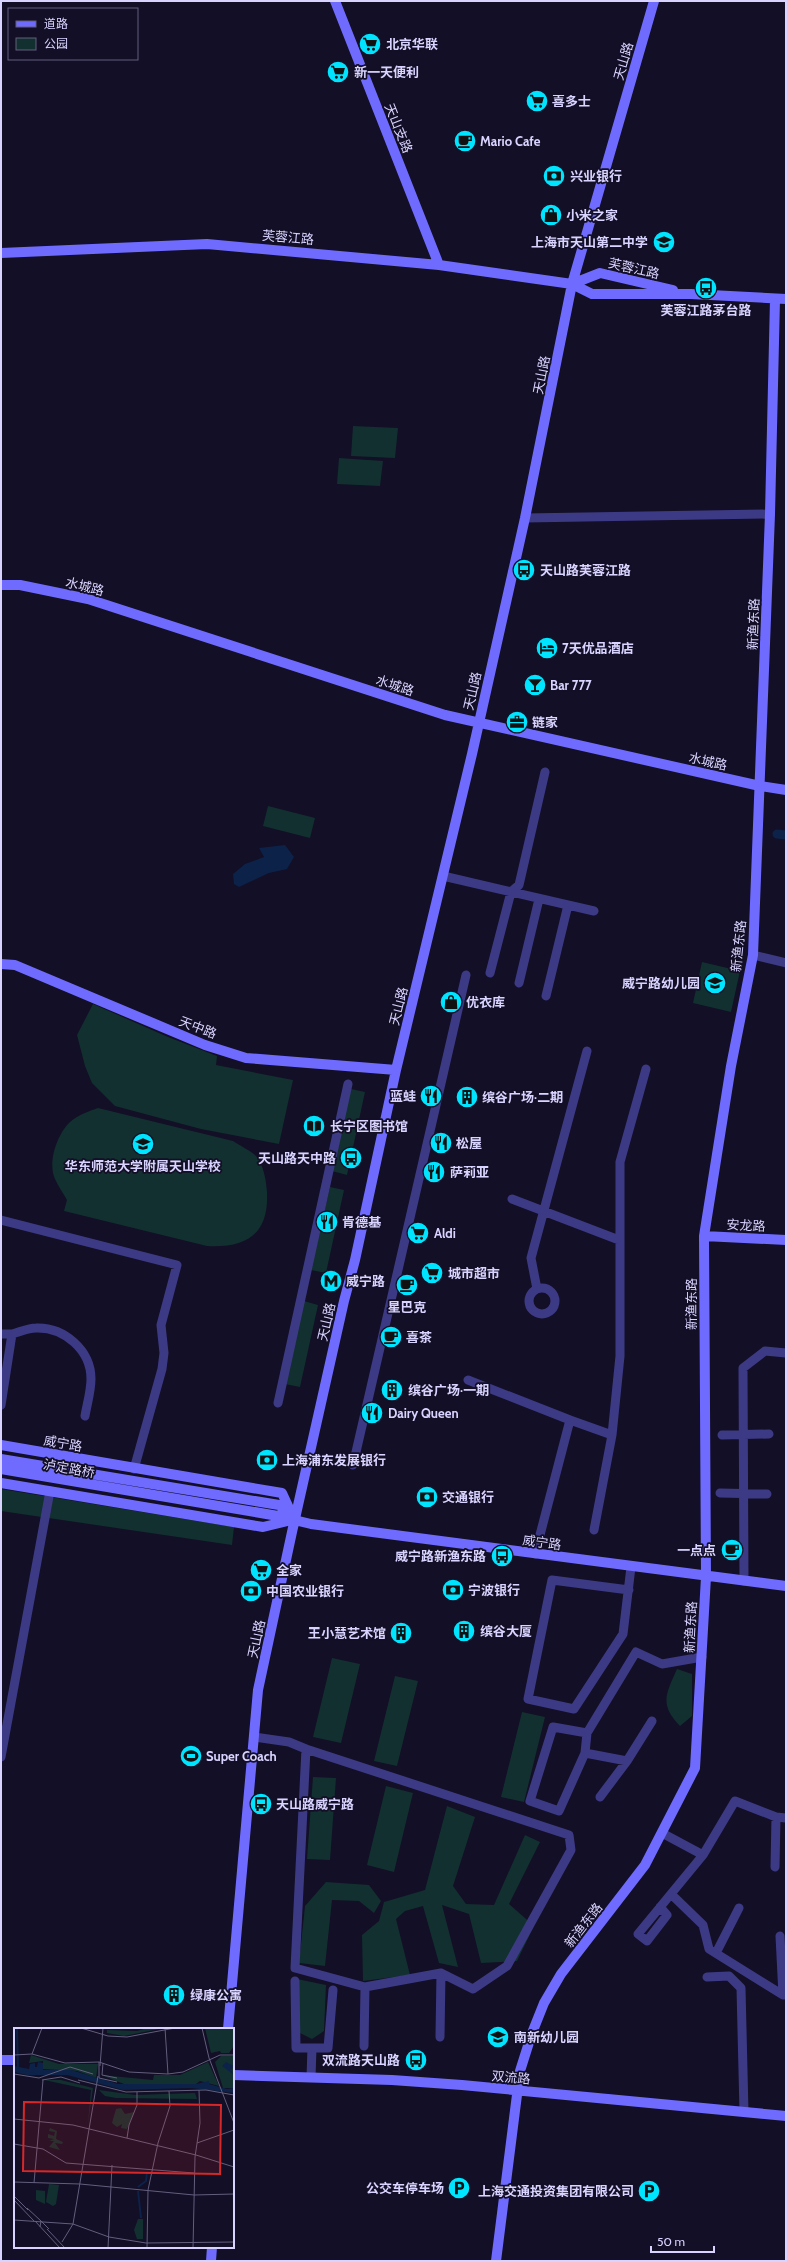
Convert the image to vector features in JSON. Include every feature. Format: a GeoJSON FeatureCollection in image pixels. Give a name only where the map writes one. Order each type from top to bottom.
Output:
{"type":"FeatureCollection","features":[{"type":"Feature","properties":{"kind":"street","name":"天山支路"},"geometry":{"type":"LineString","coordinates":[[335,1],[439,265]]}},
{"type":"Feature","properties":{"kind":"street","name":"天山路"},"geometry":{"type":"LineString","coordinates":[[228,2028],[258,1690],[294,1519],[342,1309],[355,1260],[396,1070],[443,876],[526,518],[572,284],[654,1]]}},
{"type":"Feature","properties":{"kind":"street","name":"芙蓉江路"},"geometry":{"type":"LineString","coordinates":[[1,253],[207,244],[439,265],[572,284],[592,294],[691,294],[781,299]]}},
{"type":"Feature","properties":{"kind":"street","name":"芙蓉江路"},"geometry":{"type":"LineString","coordinates":[[572,284],[600,273],[691,294]]}},
{"type":"Feature","properties":{"kind":"street","name":"新渔东路"},"geometry":{"type":"LineString","coordinates":[[496,2261],[520,2071],[544,2004],[561,1974],[645,1865],[695,1768],[706,1577],[704,1236],[730,1066],[753,955],[770,514],[781,299]]}},
{"type":"Feature","properties":{"kind":"street"},"geometry":{"type":"LineString","coordinates":[[526,518],[770,514]]}},
{"type":"Feature","properties":{"kind":"street","name":"水城路"},"geometry":{"type":"LineString","coordinates":[[1,585],[20,585],[88,599],[445,715],[478,721],[760,786],[786,790]]}},
{"type":"Feature","properties":{"kind":"street"},"geometry":{"type":"LineString","coordinates":[[490,973],[511,892],[519,885],[545,772]]}},
{"type":"Feature","properties":{"kind":"street"},"geometry":{"type":"LineString","coordinates":[[443,876],[594,911]]}},
{"type":"Feature","properties":{"kind":"street"},"geometry":{"type":"LineString","coordinates":[[519,982],[539,898]]}},
{"type":"Feature","properties":{"kind":"street"},"geometry":{"type":"LineString","coordinates":[[546,996],[568,905]]}},
{"type":"Feature","properties":{"kind":"street"},"geometry":{"type":"LineString","coordinates":[[753,955],[786,963]]}},
{"type":"Feature","properties":{"kind":"street","name":"天中路"},"geometry":{"type":"LineString","coordinates":[[1,964],[15,965],[205,1045],[246,1058],[311,1065],[396,1070]]}},
{"type":"Feature","properties":{"kind":"street"},"geometry":{"type":"LineString","coordinates":[[353,1465],[466,975]]}},
{"type":"Feature","properties":{"kind":"street"},"geometry":{"type":"LineString","coordinates":[[537,1289],[530,1258],[545,1212],[587,1051]]}},
{"type":"Feature","properties":{"kind":"street"},"geometry":{"type":"LineString","coordinates":[[594,1530],[612,1436],[620,1356],[620,1162],[646,1069]]}},
{"type":"Feature","properties":{"kind":"street"},"geometry":{"type":"LineString","coordinates":[[278,1403],[348,1084]]}},
{"type":"Feature","properties":{"kind":"street"},"geometry":{"type":"LineString","coordinates":[[512,1199],[619,1240]]}},
{"type":"Feature","properties":{"kind":"street"},"geometry":{"type":"LineString","coordinates":[[1,1220],[176,1265],[161,1325],[164,1353],[162,1369],[134,1469]]}},
{"type":"Feature","properties":{"kind":"street","name":"安龙路"},"geometry":{"type":"LineString","coordinates":[[704,1236],[786,1240]]}},
{"type":"Feature","properties":{"kind":"street"},"geometry":{"type":"LineString","coordinates":[[1,1334],[12,1334],[35,1328],[52,1329],[72,1340],[86,1356],[91,1379],[85,1416]]}},
{"type":"Feature","properties":{"kind":"street"},"geometry":{"type":"LineString","coordinates":[[1,1405],[12,1334]]}},
{"type":"Feature","properties":{"kind":"street"},"geometry":{"type":"LineString","coordinates":[[744,1581],[743,1368],[765,1351],[786,1353]]}},
{"type":"Feature","properties":{"kind":"street"},"geometry":{"type":"LineString","coordinates":[[468,1380],[612,1436]]}},
{"type":"Feature","properties":{"kind":"street"},"geometry":{"type":"LineString","coordinates":[[535,1554],[570,1420]]}},
{"type":"Feature","properties":{"kind":"street"},"geometry":{"type":"LineString","coordinates":[[722,1435],[769,1434]]}},
{"type":"Feature","properties":{"kind":"street","name":"威宁路"},"geometry":{"type":"LineString","coordinates":[[1,1445],[134,1469],[282,1493],[294,1519]]}},
{"type":"Feature","properties":{"kind":"street","name":"泸定路桥"},"geometry":{"type":"LineString","coordinates":[[1,1459],[132,1487]]}},
{"type":"Feature","properties":{"kind":"street","name":"泸定路桥"},"geometry":{"type":"LineString","coordinates":[[1,1469],[132,1487]]}},
{"type":"Feature","properties":{"kind":"street","name":"威宁路"},"geometry":{"type":"LineString","coordinates":[[1,1482],[263,1527],[294,1519]]}},
{"type":"Feature","properties":{"kind":"street","name":"威宁路"},"geometry":{"type":"LineString","coordinates":[[132,1487],[279,1505],[294,1519],[311,1524],[706,1577],[786,1586]]}},
{"type":"Feature","properties":{"kind":"street"},"geometry":{"type":"LineString","coordinates":[[1,1757],[50,1491]]}},
{"type":"Feature","properties":{"kind":"street"},"geometry":{"type":"LineString","coordinates":[[720,1493],[767,1494]]}},
{"type":"Feature","properties":{"kind":"street"},"geometry":{"type":"LineString","coordinates":[[629,1590],[552,1580],[528,1699],[574,1709],[623,1634],[629,1590],[631,1567]]}},
{"type":"Feature","properties":{"kind":"street"},"geometry":{"type":"LineString","coordinates":[[587,1733],[553,1727],[530,1801],[559,1811],[585,1753],[587,1733],[636,1652],[662,1664],[702,1657]]}},
{"type":"Feature","properties":{"kind":"street"},"geometry":{"type":"LineString","coordinates":[[600,1797],[627,1761],[652,1721]]}},
{"type":"Feature","properties":{"kind":"street"},"geometry":{"type":"LineString","coordinates":[[254,1737],[289,1742],[306,1750],[569,1835],[572,1850],[507,1966],[472,1989],[442,1973],[365,1987],[295,1968],[306,1750]]}},
{"type":"Feature","properties":{"kind":"street"},"geometry":{"type":"LineString","coordinates":[[585,1753],[627,1761]]}},
{"type":"Feature","properties":{"kind":"street"},"geometry":{"type":"LineString","coordinates":[[660,1907],[703,1855],[734,1801],[776,1816],[786,1818]]}},
{"type":"Feature","properties":{"kind":"street"},"geometry":{"type":"LineString","coordinates":[[775,1867],[776,1816]]}},
{"type":"Feature","properties":{"kind":"street"},"geometry":{"type":"LineString","coordinates":[[662,1833],[703,1855]]}},
{"type":"Feature","properties":{"kind":"street"},"geometry":{"type":"LineString","coordinates":[[671,1894],[703,1925],[709,1949],[784,1995]]}},
{"type":"Feature","properties":{"kind":"street"},"geometry":{"type":"LineString","coordinates":[[716,1953],[739,1908]]}},
{"type":"Feature","properties":{"kind":"street"},"geometry":{"type":"LineString","coordinates":[[780,1936],[784,1995]]}},
{"type":"Feature","properties":{"kind":"street"},"geometry":{"type":"LineString","coordinates":[[440,2037],[442,1973]]}},
{"type":"Feature","properties":{"kind":"street"},"geometry":{"type":"LineString","coordinates":[[707,1977],[729,1976],[741,1988],[744,2112]]}},
{"type":"Feature","properties":{"kind":"street"},"geometry":{"type":"LineString","coordinates":[[295,1981],[296,2048],[328,2048],[333,1990]]}},
{"type":"Feature","properties":{"kind":"street"},"geometry":{"type":"LineString","coordinates":[[364,2046],[365,1987]]}},
{"type":"Feature","properties":{"kind":"street"},"geometry":{"type":"LineString","coordinates":[[311,2077],[312,2048]]}},
{"type":"Feature","properties":{"kind":"street"},"geometry":{"type":"LineString","coordinates":[[1,2060],[14,2060]]}},
{"type":"Feature","properties":{"kind":"street","name":"双流路"},"geometry":{"type":"LineString","coordinates":[[234,2075],[392,2080],[517,2090],[786,2116]]}},
{"type":"Feature","properties":{"kind":"street"},"geometry":{"type":"LineString","coordinates":[[211,2261],[212,2248]]}},
{"type":"Feature","properties":{"kind":"green space"},"geometry":{"type":"Polygon","coordinates":[[[353,426],[398,428],[395,458],[351,456],[353,426]]]}},
{"type":"Feature","properties":{"kind":"green space"},"geometry":{"type":"Polygon","coordinates":[[[339,458],[383,461],[380,486],[337,484],[339,458]]]}},
{"type":"Feature","properties":{"kind":"green space"},"geometry":{"type":"Polygon","coordinates":[[[268,806],[315,818],[310,838],[263,826],[268,806]]]}},
{"type":"Feature","properties":{"kind":"green space"},"geometry":{"type":"Polygon","coordinates":[[[702,962],[740,971],[731,1012],[693,1003],[702,962]]]}},
{"type":"Feature","properties":{"kind":"green space"},"geometry":{"type":"Polygon","coordinates":[[[93,1004],[168,1037],[217,1056],[216,1065],[293,1080],[279,1144],[201,1129],[115,1106],[92,1083],[85,1066],[77,1035],[93,1004]]]}},
{"type":"Feature","properties":{"kind":"green space"},"geometry":{"type":"Polygon","coordinates":[[[351,1089],[365,1092],[347,1175],[332,1171],[351,1089]]]}},
{"type":"Feature","properties":{"kind":"green space"},"geometry":{"type":"Polygon","coordinates":[[[98,1108],[233,1141],[254,1154],[259,1160],[263,1169],[267,1192],[267,1206],[264,1218],[253,1236],[234,1244],[207,1246],[64,1211],[67,1200],[56,1182],[53,1172],[52,1164],[55,1148],[61,1133],[70,1122],[80,1115],[98,1108]]]}},
{"type":"Feature","properties":{"kind":"green space"},"geometry":{"type":"Polygon","coordinates":[[[330,1187],[344,1190],[326,1273],[311,1270],[330,1187]]]}},
{"type":"Feature","properties":{"kind":"green space"},"geometry":{"type":"Polygon","coordinates":[[[304,1301],[318,1305],[300,1387],[285,1384],[304,1301]]]}},
{"type":"Feature","properties":{"kind":"green space"},"geometry":{"type":"Polygon","coordinates":[[[1,1489],[234,1527],[232,1545],[1,1511],[1,1489]]]}},
{"type":"Feature","properties":{"kind":"green space"},"geometry":{"type":"Polygon","coordinates":[[[332,1658],[360,1664],[341,1743],[313,1737],[332,1658]]]}},
{"type":"Feature","properties":{"kind":"green space"},"geometry":{"type":"Polygon","coordinates":[[[677,1669],[692,1674],[692,1716],[680,1726],[669,1711],[666,1699],[677,1669]]]}},
{"type":"Feature","properties":{"kind":"green space"},"geometry":{"type":"Polygon","coordinates":[[[395,1676],[418,1681],[397,1766],[374,1761],[395,1676]]]}},
{"type":"Feature","properties":{"kind":"green space"},"geometry":{"type":"Polygon","coordinates":[[[522,1712],[545,1717],[524,1802],[501,1797],[522,1712]]]}},
{"type":"Feature","properties":{"kind":"green space"},"geometry":{"type":"Polygon","coordinates":[[[313,1777],[336,1778],[330,1860],[307,1859],[313,1777]]]}},
{"type":"Feature","properties":{"kind":"green space"},"geometry":{"type":"Polygon","coordinates":[[[386,1786],[413,1793],[394,1872],[367,1865],[386,1786]]]}},
{"type":"Feature","properties":{"kind":"green space"},"geometry":{"type":"Polygon","coordinates":[[[447,1806],[475,1817],[453,1886],[466,1904],[494,1905],[525,1835],[540,1842],[509,1904],[534,1926],[517,1961],[481,1963],[469,1914],[442,1905],[458,1967],[439,1963],[423,1906],[405,1911],[396,1919],[410,1975],[363,1981],[362,1935],[379,1921],[384,1902],[425,1890],[447,1806]]]}},
{"type":"Feature","properties":{"kind":"green space"},"geometry":{"type":"Polygon","coordinates":[[[326,1882],[369,1885],[381,1901],[374,1913],[359,1901],[332,1900],[325,1966],[299,1963],[305,1906],[326,1882]]]}},
{"type":"Feature","properties":{"kind":"green space"},"geometry":{"type":"Polygon","coordinates":[[[297,1979],[326,1985],[324,2031],[312,2039],[298,2032],[297,1979]]]}},
{"type":"Feature","properties":{"kind":"water"},"geometry":{"type":"Polygon","coordinates":[[[285,845],[294,857],[287,869],[269,873],[239,887],[234,884],[233,874],[245,864],[264,857],[259,848],[285,845]]]}},
{"type":"Feature","properties":{"kind":"waterway"},"geometry":{"type":"LineString","coordinates":[[777,834],[786,835]]}},
{"type":"Feature","properties":{"kind":"place","name":"北京华联"},"geometry":{"type":"Point","coordinates":[370,44]}},
{"type":"Feature","properties":{"kind":"place","name":"新一天便利"},"geometry":{"type":"Point","coordinates":[338,72]}},
{"type":"Feature","properties":{"kind":"place","name":"喜多士"},"geometry":{"type":"Point","coordinates":[537,101]}},
{"type":"Feature","properties":{"kind":"place","name":"Mario Cafe"},"geometry":{"type":"Point","coordinates":[465,141]}},
{"type":"Feature","properties":{"kind":"place","name":"兴业银行"},"geometry":{"type":"Point","coordinates":[554,176]}},
{"type":"Feature","properties":{"kind":"place","name":"小米之家"},"geometry":{"type":"Point","coordinates":[551,215]}},
{"type":"Feature","properties":{"kind":"place","name":"上海市天山第二中学"},"geometry":{"type":"Point","coordinates":[664,242]}},
{"type":"Feature","properties":{"kind":"place","name":"芙蓉江路茅台路"},"geometry":{"type":"Point","coordinates":[706,288]}},
{"type":"Feature","properties":{"kind":"place","name":"天山路芙蓉江路"},"geometry":{"type":"Point","coordinates":[524,570]}},
{"type":"Feature","properties":{"kind":"place","name":"7天优品酒店"},"geometry":{"type":"Point","coordinates":[547,648]}},
{"type":"Feature","properties":{"kind":"place","name":"Bar 777"},"geometry":{"type":"Point","coordinates":[535,685]}},
{"type":"Feature","properties":{"kind":"place","name":"链家"},"geometry":{"type":"Point","coordinates":[517,722]}},
{"type":"Feature","properties":{"kind":"place","name":"威宁路幼儿园"},"geometry":{"type":"Point","coordinates":[715,983]}},
{"type":"Feature","properties":{"kind":"place","name":"优衣库"},"geometry":{"type":"Point","coordinates":[451,1002]}},
{"type":"Feature","properties":{"kind":"place","name":"蓝蛙"},"geometry":{"type":"Point","coordinates":[431,1096]}},
{"type":"Feature","properties":{"kind":"place","name":"缤谷广场·二期"},"geometry":{"type":"Point","coordinates":[467,1097]}},
{"type":"Feature","properties":{"kind":"place","name":"长宁区图书馆"},"geometry":{"type":"Point","coordinates":[314,1126]}},
{"type":"Feature","properties":{"kind":"place","name":"松屋"},"geometry":{"type":"Point","coordinates":[441,1143]}},
{"type":"Feature","properties":{"kind":"place","name":"华东师范大学附属天山学校"},"geometry":{"type":"Point","coordinates":[143,1144]}},
{"type":"Feature","properties":{"kind":"place","name":"天山路天中路"},"geometry":{"type":"Point","coordinates":[351,1158]}},
{"type":"Feature","properties":{"kind":"place","name":"萨莉亚"},"geometry":{"type":"Point","coordinates":[434,1172]}},
{"type":"Feature","properties":{"kind":"place","name":"肯德基"},"geometry":{"type":"Point","coordinates":[327,1222]}},
{"type":"Feature","properties":{"kind":"place","name":"Aldi"},"geometry":{"type":"Point","coordinates":[418,1233]}},
{"type":"Feature","properties":{"kind":"place","name":"城市超市"},"geometry":{"type":"Point","coordinates":[432,1273]}},
{"type":"Feature","properties":{"kind":"place","name":"威宁路"},"geometry":{"type":"Point","coordinates":[331,1281]}},
{"type":"Feature","properties":{"kind":"place","name":"星巴克"},"geometry":{"type":"Point","coordinates":[407,1285]}},
{"type":"Feature","properties":{"kind":"place","name":"喜茶"},"geometry":{"type":"Point","coordinates":[391,1337]}},
{"type":"Feature","properties":{"kind":"place","name":"缤谷广场·一期"},"geometry":{"type":"Point","coordinates":[392,1390]}},
{"type":"Feature","properties":{"kind":"place","name":"Dairy Queen"},"geometry":{"type":"Point","coordinates":[372,1413]}},
{"type":"Feature","properties":{"kind":"place","name":"上海浦东发展银行"},"geometry":{"type":"Point","coordinates":[267,1460]}},
{"type":"Feature","properties":{"kind":"place","name":"交通银行"},"geometry":{"type":"Point","coordinates":[427,1497]}},
{"type":"Feature","properties":{"kind":"place","name":"一点点"},"geometry":{"type":"Point","coordinates":[732,1550]}},
{"type":"Feature","properties":{"kind":"place","name":"威宁路新渔东路"},"geometry":{"type":"Point","coordinates":[502,1556]}},
{"type":"Feature","properties":{"kind":"place","name":"全家"},"geometry":{"type":"Point","coordinates":[261,1570]}},
{"type":"Feature","properties":{"kind":"place","name":"宁波银行"},"geometry":{"type":"Point","coordinates":[453,1590]}},
{"type":"Feature","properties":{"kind":"place","name":"中国农业银行"},"geometry":{"type":"Point","coordinates":[251,1591]}},
{"type":"Feature","properties":{"kind":"place","name":"缤谷大厦"},"geometry":{"type":"Point","coordinates":[464,1631]}},
{"type":"Feature","properties":{"kind":"place","name":"王小慧艺术馆"},"geometry":{"type":"Point","coordinates":[401,1633]}},
{"type":"Feature","properties":{"kind":"place","name":"Super Coach"},"geometry":{"type":"Point","coordinates":[191,1756]}},
{"type":"Feature","properties":{"kind":"place","name":"天山路威宁路"},"geometry":{"type":"Point","coordinates":[261,1804]}},
{"type":"Feature","properties":{"kind":"place","name":"绿康公寓"},"geometry":{"type":"Point","coordinates":[174,1995]}},
{"type":"Feature","properties":{"kind":"place","name":"南新幼儿园"},"geometry":{"type":"Point","coordinates":[498,2037]}},
{"type":"Feature","properties":{"kind":"place","name":"双流路天山路"},"geometry":{"type":"Point","coordinates":[416,2060]}},
{"type":"Feature","properties":{"kind":"place","name":"公交车停车场"},"geometry":{"type":"Point","coordinates":[459,2188]}},
{"type":"Feature","properties":{"kind":"place","name":"上海交通投资集团有限公司"},"geometry":{"type":"Point","coordinates":[649,2191]}}]}
